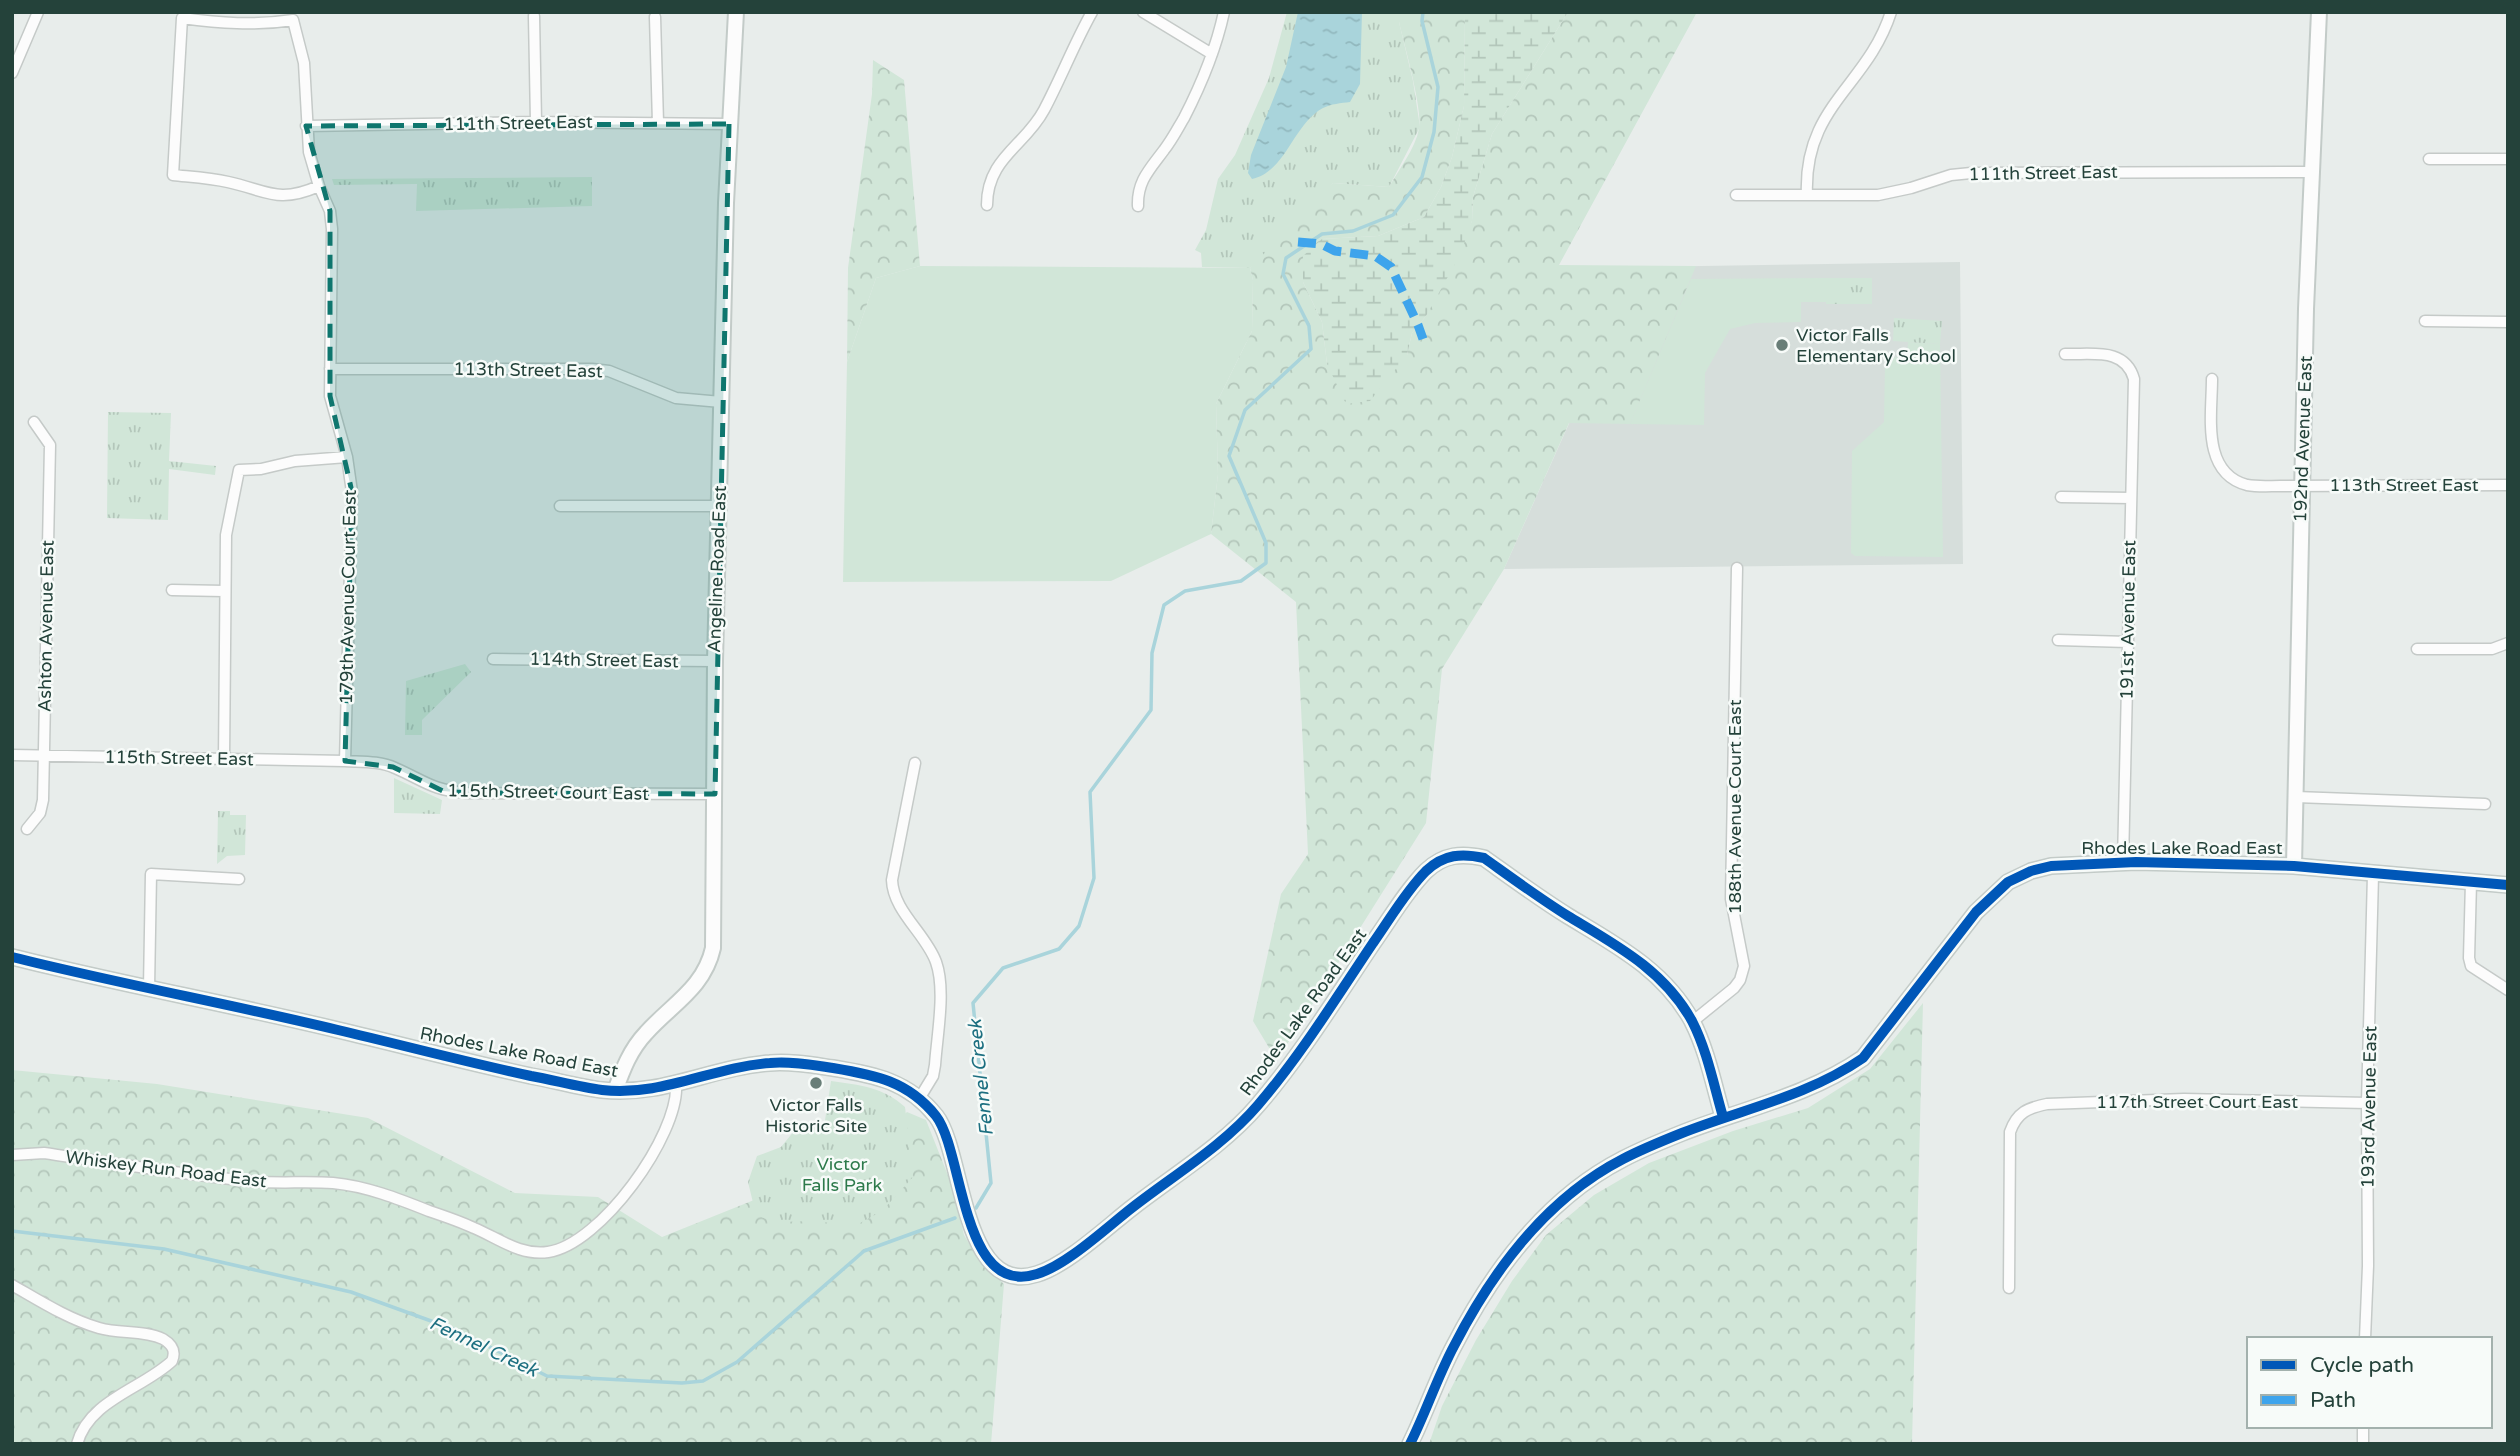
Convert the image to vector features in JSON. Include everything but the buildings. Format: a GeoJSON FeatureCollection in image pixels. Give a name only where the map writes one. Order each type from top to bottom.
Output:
{"type":"FeatureCollection","features":[{"type":"Feature","properties":{"kind":"street"},"geometry":{"type":"LineString","coordinates":[[12,74],[38,12]]}},
{"type":"Feature","properties":{"kind":"street","name":"Angeline Road East"},"geometry":{"type":"LineString","coordinates":[[615,1091],[630,1053],[653,1025],[695,986],[710,961],[713,948],[715,661],[721,402],[729,124],[736,12]]}},
{"type":"Feature","properties":{"kind":"street"},"geometry":{"type":"LineString","coordinates":[[987,205],[987,191],[996,167],[1039,119],[1092,12]]}},
{"type":"Feature","properties":{"kind":"street"},"geometry":{"type":"LineString","coordinates":[[1143,12],[1212,54]]}},
{"type":"Feature","properties":{"kind":"street"},"geometry":{"type":"LineString","coordinates":[[1138,206],[1138,192],[1143,177],[1166,148],[1184,117],[1212,54],[1224,12]]}},
{"type":"Feature","properties":{"kind":"street"},"geometry":{"type":"LineString","coordinates":[[1808,195],[1808,169],[1817,134],[1836,100],[1873,53],[1891,12]]}},
{"type":"Feature","properties":{"kind":"street","name":"192nd Avenue East"},"geometry":{"type":"LineString","coordinates":[[2294,866],[2301,484],[2319,12]]}},
{"type":"Feature","properties":{"kind":"street"},"geometry":{"type":"LineString","coordinates":[[534,16],[536,122]]}},
{"type":"Feature","properties":{"kind":"street"},"geometry":{"type":"LineString","coordinates":[[656,17],[658,123]]}},
{"type":"Feature","properties":{"kind":"street","name":"179th Avenue Court East"},"geometry":{"type":"LineString","coordinates":[[319,186],[280,197],[230,183],[173,175],[182,18],[222,24],[268,24],[293,20],[304,63],[306,126],[310,152],[319,186],[330,211],[332,229],[331,407],[347,457],[352,492],[345,761]]}},
{"type":"Feature","properties":{"kind":"street","name":"111th Street East"},"geometry":{"type":"LineString","coordinates":[[306,126],[536,122],[729,124]]}},
{"type":"Feature","properties":{"kind":"street"},"geometry":{"type":"LineString","coordinates":[[2429,159],[2508,159]]}},
{"type":"Feature","properties":{"kind":"street","name":"111th Street East"},"geometry":{"type":"LineString","coordinates":[[1736,195],[1894,192],[1935,179],[1971,173],[2311,172]]}},
{"type":"Feature","properties":{"kind":"street"},"geometry":{"type":"LineString","coordinates":[[2425,321],[2508,322]]}},
{"type":"Feature","properties":{"kind":"street","name":"191st Avenue East"},"geometry":{"type":"LineString","coordinates":[[2065,354],[2113,355],[2131,369],[2134,379],[2123,862]]}},
{"type":"Feature","properties":{"kind":"street","name":"113th Street East"},"geometry":{"type":"LineString","coordinates":[[330,369],[592,369],[609,371],[676,398],[721,402]]}},
{"type":"Feature","properties":{"kind":"street","name":"113th Street East"},"geometry":{"type":"LineString","coordinates":[[2212,379],[2212,447],[2224,472],[2244,484],[2508,485]]}},
{"type":"Feature","properties":{"kind":"street","name":"Ashton Avenue East"},"geometry":{"type":"LineString","coordinates":[[27,829],[40,813],[43,800],[50,445],[34,422]]}},
{"type":"Feature","properties":{"kind":"street"},"geometry":{"type":"LineString","coordinates":[[224,759],[226,535],[239,470],[295,461],[347,457]]}},
{"type":"Feature","properties":{"kind":"street"},"geometry":{"type":"LineString","coordinates":[[2061,497],[2131,498]]}},
{"type":"Feature","properties":{"kind":"street"},"geometry":{"type":"LineString","coordinates":[[560,506],[720,506]]}},
{"type":"Feature","properties":{"kind":"street","name":"188th Avenue Court East"},"geometry":{"type":"LineString","coordinates":[[1692,1022],[1734,988],[1740,980],[1744,966],[1731,899],[1737,568]]}},
{"type":"Feature","properties":{"kind":"street"},"geometry":{"type":"LineString","coordinates":[[172,590],[224,591]]}},
{"type":"Feature","properties":{"kind":"street"},"geometry":{"type":"LineString","coordinates":[[2058,640],[2128,642]]}},
{"type":"Feature","properties":{"kind":"street"},"geometry":{"type":"LineString","coordinates":[[2417,649],[2493,649],[2508,643]]}},
{"type":"Feature","properties":{"kind":"street","name":"114th Street East"},"geometry":{"type":"LineString","coordinates":[[493,659],[715,661]]}},
{"type":"Feature","properties":{"kind":"street","name":"115th Street East"},"geometry":{"type":"LineString","coordinates":[[12,755],[345,761]]}},
{"type":"Feature","properties":{"kind":"street","name":"115th Street Court East"},"geometry":{"type":"LineString","coordinates":[[345,761],[379,763],[393,767],[443,791],[715,794]]}},
{"type":"Feature","properties":{"kind":"street"},"geometry":{"type":"LineString","coordinates":[[915,763],[894,863],[892,887],[934,958],[939,972],[935,1065],[933,1076],[919,1099]]}},
{"type":"Feature","properties":{"kind":"street"},"geometry":{"type":"LineString","coordinates":[[2295,797],[2485,804]]}},
{"type":"Feature","properties":{"kind":"street","name":"Rhodes Lake Road East"},"geometry":{"type":"LineString","coordinates":[[12,957],[336,1029],[473,1064],[598,1090],[637,1091],[676,1085],[738,1067],[780,1062],[881,1077],[903,1086],[940,1121],[980,1248],[995,1265],[1023,1276],[1038,1274],[1079,1250],[1225,1137],[1255,1109],[1307,1042],[1413,887],[1428,869],[1445,857],[1459,855],[1485,858],[1557,909],[1610,940],[1644,964],[1675,995],[1692,1022],[1723,1117],[1801,1093],[1863,1058],[1976,912],[2008,882],[2031,871],[2051,866],[2123,862],[2294,866],[2508,885]]}},
{"type":"Feature","properties":{"kind":"street"},"geometry":{"type":"LineString","coordinates":[[149,988],[151,874],[239,878]]}},
{"type":"Feature","properties":{"kind":"street","name":"193rd Avenue East"},"geometry":{"type":"LineString","coordinates":[[2365,1337],[2373,875]]}},
{"type":"Feature","properties":{"kind":"street"},"geometry":{"type":"LineString","coordinates":[[2471,882],[2471,966],[2508,990]]}},
{"type":"Feature","properties":{"kind":"street","name":"Whiskey Run Road East"},"geometry":{"type":"LineString","coordinates":[[12,1155],[44,1153],[248,1181],[343,1184],[455,1220],[515,1248],[532,1253],[547,1252],[563,1249],[592,1231],[634,1183],[671,1117],[677,1097],[676,1085]]}},
{"type":"Feature","properties":{"kind":"street","name":"117th Street Court East"},"geometry":{"type":"LineString","coordinates":[[2009,1288],[2010,1132],[2017,1117],[2027,1109],[2048,1104],[2184,1099],[2367,1103]]}},
{"type":"Feature","properties":{"kind":"street"},"geometry":{"type":"LineString","coordinates":[[1410,1444],[1453,1348],[1495,1276],[1552,1212],[1593,1178],[1623,1159],[1723,1117]]}},
{"type":"Feature","properties":{"kind":"street"},"geometry":{"type":"LineString","coordinates":[[12,1285],[61,1312],[100,1328],[157,1337],[172,1345],[172,1361],[96,1413],[84,1426],[77,1444]]}},
{"type":"Feature","properties":{"kind":"highlighted area"},"geometry":{"type":"Polygon","coordinates":[[[729,124],[715,794],[443,791],[393,767],[345,761],[352,492],[330,396],[330,211],[306,126],[729,124]]]}},
{"type":"Feature","properties":{"kind":"shaded area","name":"Victor Falls Elementary School"},"geometry":{"type":"Polygon","coordinates":[[[1960,262],[1963,564],[1504,569],[1639,267],[1960,262]]]}},
{"type":"Feature","properties":{"kind":"green space"},"geometry":{"type":"Polygon","coordinates":[[[1287,12],[1399,12],[1420,127],[1389,187],[1333,183],[1250,268],[1202,267],[1201,253],[1195,250],[1206,230],[1218,179],[1235,155],[1269,78],[1287,12]]]}},
{"type":"Feature","properties":{"kind":"green space"},"geometry":{"type":"Polygon","coordinates":[[[1399,12],[1465,12],[1464,106],[1452,157],[1441,187],[1424,217],[1378,236],[1322,239],[1303,282],[1322,322],[1327,364],[1407,355],[1412,333],[1426,316],[1472,221],[1473,197],[1492,134],[1568,12],[1697,12],[1559,265],[1696,266],[1630,424],[1569,423],[1504,569],[1442,669],[1426,823],[1286,1046],[1274,1056],[1253,1021],[1281,894],[1308,854],[1296,602],[1211,534],[1218,474],[1216,404],[1252,331],[1253,280],[1250,268],[1281,224],[1333,183],[1389,187],[1414,144],[1419,129],[1418,107],[1399,12]]]}},
{"type":"Feature","properties":{"kind":"green space"},"geometry":{"type":"Polygon","coordinates":[[[1465,12],[1568,12],[1492,134],[1473,197],[1472,221],[1460,255],[1426,316],[1412,333],[1407,355],[1370,401],[1346,404],[1327,364],[1322,322],[1303,282],[1303,256],[1322,239],[1378,236],[1424,217],[1441,187],[1452,157],[1464,106],[1465,12]]]}},
{"type":"Feature","properties":{"kind":"green space"},"geometry":{"type":"Polygon","coordinates":[[[873,60],[904,80],[920,266],[876,278],[847,362],[848,268],[872,94],[873,60]]]}},
{"type":"Feature","properties":{"kind":"green space"},"geometry":{"type":"Polygon","coordinates":[[[592,177],[592,206],[416,211],[417,184],[334,185],[332,179],[592,177]]]}},
{"type":"Feature","properties":{"kind":"green space"},"geometry":{"type":"Polygon","coordinates":[[[920,266],[1250,268],[1253,280],[1252,331],[1216,404],[1218,474],[1211,534],[1111,581],[843,582],[847,362],[876,278],[920,266]]]}},
{"type":"Feature","properties":{"kind":"green space"},"geometry":{"type":"Polygon","coordinates":[[[1826,278],[1826,302],[1801,302],[1801,322],[1755,323],[1730,329],[1705,373],[1704,425],[1630,424],[1691,279],[1826,278]]]}},
{"type":"Feature","properties":{"kind":"green space"},"geometry":{"type":"Polygon","coordinates":[[[1826,278],[1872,278],[1872,304],[1826,304],[1826,278]]]}},
{"type":"Feature","properties":{"kind":"green space"},"geometry":{"type":"Polygon","coordinates":[[[1894,318],[1942,321],[1940,344],[1893,341],[1894,318]]]}},
{"type":"Feature","properties":{"kind":"green space"},"geometry":{"type":"Polygon","coordinates":[[[1908,342],[1940,344],[1943,557],[1855,556],[1851,553],[1852,451],[1884,422],[1885,364],[1888,358],[1907,356],[1908,342]]]}},
{"type":"Feature","properties":{"kind":"green space"},"geometry":{"type":"Polygon","coordinates":[[[108,412],[171,413],[169,461],[216,466],[215,475],[169,469],[168,520],[107,518],[108,412]]]}},
{"type":"Feature","properties":{"kind":"green space"},"geometry":{"type":"Polygon","coordinates":[[[465,664],[471,672],[422,720],[422,735],[405,735],[406,681],[465,664]]]}},
{"type":"Feature","properties":{"kind":"green space"},"geometry":{"type":"Polygon","coordinates":[[[394,778],[442,800],[440,814],[394,813],[394,778]]]}},
{"type":"Feature","properties":{"kind":"green space"},"geometry":{"type":"Polygon","coordinates":[[[218,811],[230,811],[230,815],[246,815],[245,855],[227,856],[217,864],[218,811]]]}},
{"type":"Feature","properties":{"kind":"green space"},"geometry":{"type":"Polygon","coordinates":[[[1923,1003],[1912,1444],[1429,1444],[1442,1406],[1476,1340],[1512,1281],[1546,1235],[1594,1195],[1649,1163],[1733,1131],[1808,1108],[1870,1069],[1923,1003]]]}},
{"type":"Feature","properties":{"kind":"green space"},"geometry":{"type":"Polygon","coordinates":[[[12,1070],[157,1084],[368,1118],[515,1193],[598,1197],[662,1237],[801,1181],[890,1128],[907,1112],[926,1120],[951,1183],[964,1235],[980,1262],[1004,1284],[991,1444],[12,1444],[12,1070]]]}},
{"type":"Feature","properties":{"kind":"green space","name":"Victor Falls Park"},"geometry":{"type":"Polygon","coordinates":[[[831,1081],[880,1091],[905,1107],[913,1177],[882,1211],[851,1228],[820,1221],[774,1222],[756,1215],[748,1182],[757,1156],[781,1147],[799,1125],[824,1127],[831,1081]]]}},
{"type":"Feature","properties":{"kind":"water"},"geometry":{"type":"Polygon","coordinates":[[[1298,12],[1362,12],[1360,84],[1350,102],[1323,108],[1313,115],[1273,167],[1264,175],[1252,179],[1248,173],[1251,155],[1286,67],[1298,12]]]}},
{"type":"Feature","properties":{"kind":"waterway","name":"Fennel Creek"},"geometry":{"type":"LineString","coordinates":[[976,1208],[991,1183],[973,1003],[1003,968],[1059,949],[1079,926],[1094,878],[1090,792],[1151,710],[1152,653],[1164,605],[1185,591],[1241,581],[1266,563],[1266,543],[1229,456],[1245,410],[1311,349],[1309,326],[1283,274],[1286,258],[1322,234],[1353,231],[1393,215],[1422,177],[1434,132],[1438,87],[1422,21],[1423,12]]}},
{"type":"Feature","properties":{"kind":"waterway","name":"Fennel Creek"},"geometry":{"type":"LineString","coordinates":[[12,1231],[164,1249],[351,1292],[456,1330],[547,1376],[682,1383],[703,1381],[737,1362],[864,1251],[955,1218]]}},
{"type":"Feature","properties":{"kind":"marked path"},"geometry":{"type":"LineString","coordinates":[[1298,242],[1321,244],[1335,251],[1375,256],[1391,267],[1423,339]]}},
{"type":"Feature","properties":{"kind":"cycle path"},"geometry":{"type":"LineString","coordinates":[[12,957],[507,1071],[602,1090],[624,1091],[666,1086],[728,1070],[778,1063],[833,1068],[890,1081],[914,1095],[936,1116],[945,1134],[968,1218],[979,1244],[993,1264],[1012,1276],[1037,1274],[1061,1263],[1229,1134],[1258,1105],[1304,1046],[1419,879],[1433,865],[1446,858],[1468,856],[1484,858],[1638,960],[1668,987],[1681,1003],[1697,1032],[1723,1117]]}},
{"type":"Feature","properties":{"kind":"cycle path"},"geometry":{"type":"LineString","coordinates":[[1410,1444],[1469,1318],[1504,1265],[1546,1216],[1595,1175],[1630,1155],[1682,1133],[1798,1092],[1863,1058],[1976,912],[2008,882],[2031,871],[2051,866],[2136,862],[2294,866],[2508,885]]}},
{"type":"Feature","properties":{"kind":"place","name":"Victor Falls Elementary School"},"geometry":{"type":"Point","coordinates":[1782,345]}},
{"type":"Feature","properties":{"kind":"place","name":"Victor Falls Historic Site"},"geometry":{"type":"Point","coordinates":[816,1083]}}]}
